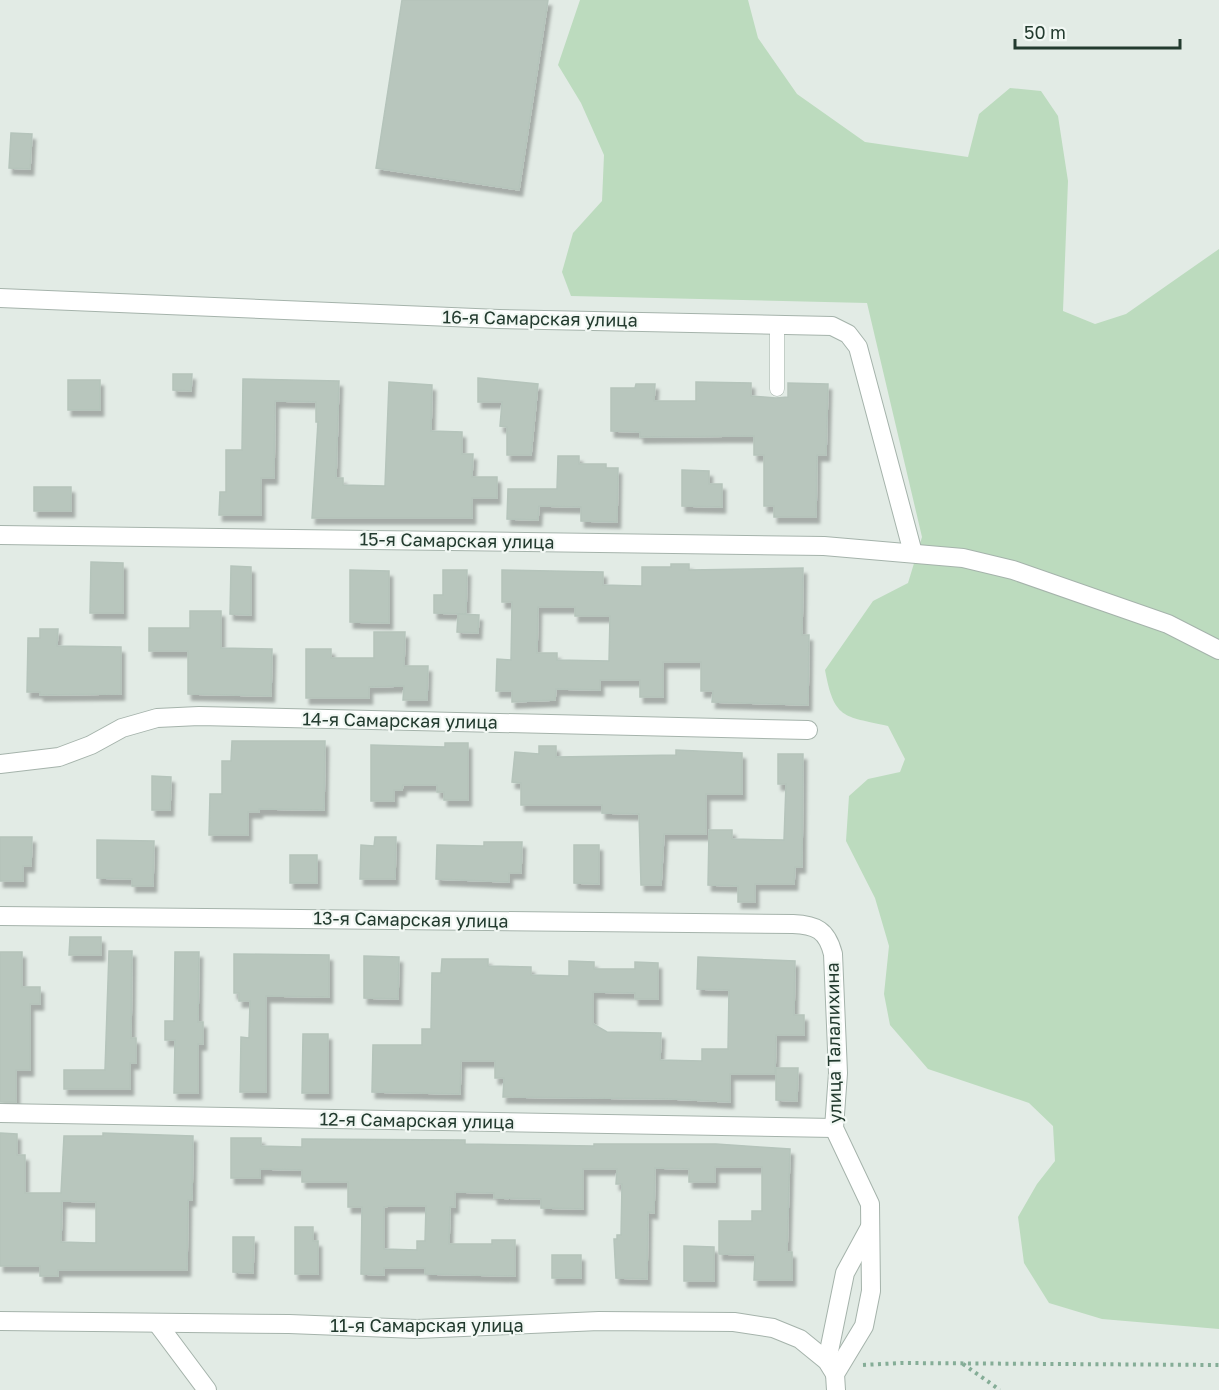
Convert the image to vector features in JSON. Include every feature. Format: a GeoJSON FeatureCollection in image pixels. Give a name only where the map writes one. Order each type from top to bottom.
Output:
{"type":"FeatureCollection","features":[{"type":"Feature","properties":{"kind":"street","name":"16-я Самарская улица"},"geometry":{"type":"LineString","coordinates":[[0,298],[499,319],[832,326],[848,334],[858,347],[913,554]]}},
{"type":"Feature","properties":{"kind":"street","name":"15-я Самарская улица"},"geometry":{"type":"LineString","coordinates":[[0,535],[824,546],[963,558],[1013,570],[1168,624],[1219,650]]}},
{"type":"Feature","properties":{"kind":"street","name":"14-я Самарская улица"},"geometry":{"type":"LineString","coordinates":[[0,764],[59,757],[91,745],[122,728],[157,718],[199,716],[808,730]]}},
{"type":"Feature","properties":{"kind":"street","name":"13-я Самарская улица"},"geometry":{"type":"LineString","coordinates":[[0,916],[793,924],[811,925],[821,929]]}},
{"type":"Feature","properties":{"kind":"street","name":"улица Талалихина"},"geometry":{"type":"LineString","coordinates":[[821,929],[829,940],[833,954],[838,1074],[834,1128],[839,1142],[863,1185],[870,1204],[872,1291],[864,1326],[833,1375]]}},
{"type":"Feature","properties":{"kind":"street","name":"12-я Самарская улица"},"geometry":{"type":"LineString","coordinates":[[0,1113],[834,1128]]}},
{"type":"Feature","properties":{"kind":"street"},"geometry":{"type":"LineString","coordinates":[[833,1375],[845,1273],[870,1225]]}},
{"type":"Feature","properties":{"kind":"street","name":"11-я Самарская улица"},"geometry":{"type":"LineString","coordinates":[[0,1321],[289,1324],[417,1329],[599,1321],[734,1322],[772,1328],[800,1339],[833,1375]]}},
{"type":"Feature","properties":{"kind":"street"},"geometry":{"type":"LineString","coordinates":[[157,1323],[207,1390]]}},
{"type":"Feature","properties":{"kind":"lane"},"geometry":{"type":"LineString","coordinates":[[777,324],[777,389]]}},
{"type":"Feature","properties":{"kind":"path"},"geometry":{"type":"LineString","coordinates":[[962,1363],[1000,1390]]}},
{"type":"Feature","properties":{"kind":"path"},"geometry":{"type":"LineString","coordinates":[[833,1375],[861,1365],[962,1363],[1219,1365]]}},
{"type":"Feature","properties":{"kind":"green space"},"geometry":{"type":"Polygon","coordinates":[[[580,0],[748,0],[758,38],[797,94],[865,142],[968,157],[979,114],[1010,88],[1041,91],[1058,116],[1068,181],[1063,311],[1095,324],[1126,314],[1219,249],[1219,1329],[1102,1319],[1049,1303],[1024,1263],[1018,1217],[1037,1184],[1055,1161],[1053,1126],[1029,1103],[928,1069],[890,1025],[884,994],[889,946],[875,898],[846,841],[849,796],[868,779],[900,772],[905,759],[888,726],[851,717],[837,707],[828,686],[825,670],[873,601],[908,583],[922,537],[867,303],[571,296],[562,272],[573,233],[602,201],[604,155],[581,103],[558,65],[580,0]]]}},
{"type":"Feature","properties":{"kind":"building"},"geometry":{"type":"Polygon","coordinates":[[[402,0],[548,0],[519,190],[376,168],[402,0]]]}},
{"type":"Feature","properties":{"kind":"building"},"geometry":{"type":"Polygon","coordinates":[[[11,133],[32,134],[30,169],[9,168],[11,133]]]}},
{"type":"Feature","properties":{"kind":"building"},"geometry":{"type":"Polygon","coordinates":[[[173,374],[192,374],[191,391],[173,390],[173,374]]]}},
{"type":"Feature","properties":{"kind":"building"},"geometry":{"type":"Polygon","coordinates":[[[478,378],[538,384],[531,455],[507,455],[507,427],[500,426],[502,402],[478,402],[478,378]]]}},
{"type":"Feature","properties":{"kind":"building"},"geometry":{"type":"Polygon","coordinates":[[[243,379],[339,381],[336,478],[343,478],[343,485],[385,486],[389,382],[432,385],[431,431],[462,432],[462,454],[473,454],[472,477],[497,477],[497,498],[472,498],[472,518],[312,518],[318,422],[316,422],[316,402],[275,401],[274,478],[261,478],[261,515],[219,515],[220,492],[226,492],[226,450],[242,450],[243,379]]]}},
{"type":"Feature","properties":{"kind":"building"},"geometry":{"type":"Polygon","coordinates":[[[68,380],[100,380],[100,410],[68,410],[68,380]]]}},
{"type":"Feature","properties":{"kind":"building"},"geometry":{"type":"Polygon","coordinates":[[[696,382],[751,383],[751,396],[776,398],[788,397],[788,383],[828,384],[826,455],[817,455],[816,517],[774,517],[774,506],[764,506],[764,455],[754,455],[754,436],[640,437],[640,432],[611,431],[611,388],[635,388],[636,384],[655,384],[654,401],[696,401],[696,382]]]}},
{"type":"Feature","properties":{"kind":"building"},"geometry":{"type":"Polygon","coordinates":[[[558,456],[579,456],[579,464],[606,464],[606,468],[618,468],[617,522],[581,521],[581,507],[539,506],[538,520],[507,519],[508,489],[557,489],[558,456]]]}},
{"type":"Feature","properties":{"kind":"building"},"geometry":{"type":"Polygon","coordinates":[[[682,470],[709,471],[709,484],[722,484],[722,507],[682,506],[682,470]]]}},
{"type":"Feature","properties":{"kind":"building"},"geometry":{"type":"Polygon","coordinates":[[[34,487],[71,487],[71,511],[34,511],[34,487]]]}},
{"type":"Feature","properties":{"kind":"building"},"geometry":{"type":"Polygon","coordinates":[[[91,562],[123,563],[123,613],[90,613],[91,562]]]}},
{"type":"Feature","properties":{"kind":"building"},"geometry":{"type":"Polygon","coordinates":[[[671,564],[689,564],[689,570],[803,568],[802,635],[809,635],[808,705],[712,702],[713,691],[701,691],[701,662],[663,662],[663,697],[640,697],[640,680],[600,680],[600,690],[556,689],[555,700],[512,702],[512,691],[496,691],[497,659],[511,660],[512,602],[502,602],[502,570],[603,572],[603,585],[642,586],[642,567],[671,567],[671,564]],[[538,607],[537,653],[557,653],[557,660],[609,661],[610,616],[575,616],[575,607],[538,607]]]}},
{"type":"Feature","properties":{"kind":"building"},"geometry":{"type":"Polygon","coordinates":[[[231,566],[251,567],[251,615],[230,614],[231,566]]]}},
{"type":"Feature","properties":{"kind":"building"},"geometry":{"type":"Polygon","coordinates":[[[350,570],[389,571],[389,623],[350,622],[350,570]]]}},
{"type":"Feature","properties":{"kind":"building"},"geometry":{"type":"Polygon","coordinates":[[[443,570],[467,570],[466,614],[434,613],[434,595],[443,595],[443,570]]]}},
{"type":"Feature","properties":{"kind":"building"},"geometry":{"type":"Polygon","coordinates":[[[190,611],[221,611],[221,648],[272,649],[271,696],[188,694],[188,651],[149,651],[149,628],[190,628],[190,611]]]}},
{"type":"Feature","properties":{"kind":"building"},"geometry":{"type":"Polygon","coordinates":[[[458,614],[479,615],[478,633],[457,632],[458,614]]]}},
{"type":"Feature","properties":{"kind":"building"},"geometry":{"type":"Polygon","coordinates":[[[40,629],[58,629],[57,646],[121,647],[121,694],[40,695],[40,692],[27,692],[28,638],[40,638],[40,629]]]}},
{"type":"Feature","properties":{"kind":"building"},"geometry":{"type":"Polygon","coordinates":[[[374,632],[405,632],[404,666],[428,666],[427,700],[403,700],[404,686],[369,687],[369,698],[306,698],[306,649],[331,649],[331,658],[374,658],[374,632]]]}},
{"type":"Feature","properties":{"kind":"building"},"geometry":{"type":"Polygon","coordinates":[[[232,741],[325,741],[324,810],[259,809],[259,812],[248,812],[248,835],[209,835],[210,794],[222,794],[222,761],[231,761],[232,741]]]}},
{"type":"Feature","properties":{"kind":"building"},"geometry":{"type":"Polygon","coordinates":[[[445,743],[468,743],[468,800],[444,800],[444,792],[437,792],[437,785],[403,785],[402,790],[394,790],[394,801],[371,801],[371,745],[445,747],[445,743]]]}},
{"type":"Feature","properties":{"kind":"building"},"geometry":{"type":"Polygon","coordinates":[[[539,746],[556,746],[556,757],[676,755],[676,750],[742,753],[742,794],[706,794],[706,834],[664,834],[661,885],[641,885],[639,814],[602,813],[602,805],[521,805],[521,783],[512,782],[515,752],[539,754],[539,746]]]}},
{"type":"Feature","properties":{"kind":"building"},"geometry":{"type":"Polygon","coordinates":[[[778,754],[803,754],[802,867],[795,867],[794,884],[755,884],[755,902],[738,902],[738,886],[708,885],[709,830],[732,830],[732,839],[784,840],[786,784],[778,784],[778,754]]]}},
{"type":"Feature","properties":{"kind":"building"},"geometry":{"type":"Polygon","coordinates":[[[152,776],[171,777],[170,810],[152,810],[152,776]]]}},
{"type":"Feature","properties":{"kind":"building"},"geometry":{"type":"Polygon","coordinates":[[[0,837],[32,837],[31,866],[23,866],[23,881],[0,881],[0,837]]]}},
{"type":"Feature","properties":{"kind":"building"},"geometry":{"type":"Polygon","coordinates":[[[375,837],[396,837],[395,879],[360,879],[361,845],[374,846],[375,837]]]}},
{"type":"Feature","properties":{"kind":"building"},"geometry":{"type":"Polygon","coordinates":[[[97,840],[154,841],[153,886],[132,886],[132,879],[97,878],[97,840]]]}},
{"type":"Feature","properties":{"kind":"building"},"geometry":{"type":"Polygon","coordinates":[[[484,842],[522,842],[521,873],[509,873],[509,882],[436,879],[437,845],[484,846],[484,842]]]}},
{"type":"Feature","properties":{"kind":"building"},"geometry":{"type":"Polygon","coordinates":[[[574,845],[599,845],[599,884],[574,883],[574,845]]]}},
{"type":"Feature","properties":{"kind":"building"},"geometry":{"type":"Polygon","coordinates":[[[290,855],[317,855],[317,883],[290,883],[290,855]]]}},
{"type":"Feature","properties":{"kind":"building"},"geometry":{"type":"Polygon","coordinates":[[[70,937],[101,937],[101,955],[69,955],[70,937]]]}},
{"type":"Feature","properties":{"kind":"building"},"geometry":{"type":"Polygon","coordinates":[[[109,951],[132,951],[131,1038],[136,1038],[136,1063],[130,1063],[130,1089],[64,1089],[64,1070],[105,1070],[109,951]]]}},
{"type":"Feature","properties":{"kind":"building"},"geometry":{"type":"Polygon","coordinates":[[[0,952],[22,952],[22,987],[40,987],[40,1004],[30,1004],[30,1070],[16,1070],[16,1102],[0,1102],[0,952]]]}},
{"type":"Feature","properties":{"kind":"building"},"geometry":{"type":"Polygon","coordinates":[[[175,952],[199,952],[198,1022],[203,1022],[203,1044],[198,1044],[198,1093],[174,1093],[175,1040],[165,1040],[165,1021],[174,1021],[175,952]]]}},
{"type":"Feature","properties":{"kind":"building"},"geometry":{"type":"Polygon","coordinates":[[[234,954],[329,955],[329,997],[266,996],[266,1092],[240,1092],[241,1037],[249,1038],[250,1001],[239,1001],[239,993],[234,993],[234,954]]]}},
{"type":"Feature","properties":{"kind":"building"},"geometry":{"type":"Polygon","coordinates":[[[364,956],[399,957],[398,999],[364,998],[364,956]]]}},
{"type":"Feature","properties":{"kind":"building"},"geometry":{"type":"Polygon","coordinates":[[[698,957],[795,961],[794,1015],[804,1015],[804,1035],[776,1035],[775,1074],[730,1074],[730,1102],[503,1097],[504,1078],[495,1078],[495,1061],[461,1061],[460,1094],[372,1092],[373,1045],[422,1045],[422,1029],[431,1029],[432,973],[441,973],[442,959],[488,959],[488,966],[531,967],[531,975],[569,976],[569,961],[594,962],[594,969],[635,969],[635,962],[658,963],[658,999],[635,999],[635,993],[593,992],[593,1024],[607,1032],[661,1033],[660,1060],[702,1061],[702,1049],[728,1049],[729,990],[697,989],[698,957]]]}},
{"type":"Feature","properties":{"kind":"building"},"geometry":{"type":"Polygon","coordinates":[[[303,1034],[328,1034],[328,1093],[302,1093],[303,1034]]]}},
{"type":"Feature","properties":{"kind":"building"},"geometry":{"type":"Polygon","coordinates":[[[776,1068],[798,1068],[797,1101],[776,1100],[776,1068]]]}},
{"type":"Feature","properties":{"kind":"building"},"geometry":{"type":"Polygon","coordinates":[[[0,1133],[17,1134],[17,1155],[25,1155],[25,1193],[61,1193],[64,1136],[103,1136],[103,1133],[193,1136],[192,1200],[188,1200],[187,1270],[58,1270],[58,1276],[40,1276],[40,1266],[0,1266],[0,1133]],[[62,1201],[61,1242],[96,1243],[96,1202],[62,1201]]]}},
{"type":"Feature","properties":{"kind":"building"},"geometry":{"type":"Polygon","coordinates":[[[231,1138],[261,1138],[261,1146],[302,1147],[302,1139],[465,1140],[465,1144],[594,1146],[594,1144],[716,1144],[790,1149],[787,1252],[792,1252],[792,1280],[754,1280],[755,1255],[719,1254],[719,1221],[752,1221],[752,1211],[762,1211],[762,1167],[715,1167],[715,1182],[689,1182],[689,1169],[655,1168],[654,1213],[648,1212],[647,1279],[616,1278],[614,1239],[617,1239],[617,1235],[621,1235],[622,1184],[616,1184],[617,1169],[583,1169],[583,1209],[541,1208],[541,1199],[494,1198],[494,1193],[455,1192],[455,1207],[450,1207],[449,1244],[492,1244],[492,1240],[515,1240],[515,1276],[425,1274],[425,1268],[384,1268],[384,1275],[361,1274],[362,1207],[348,1207],[348,1182],[302,1182],[302,1170],[260,1169],[260,1178],[231,1178],[231,1138]],[[426,1206],[384,1207],[384,1249],[417,1250],[417,1241],[425,1241],[426,1206]]]}},
{"type":"Feature","properties":{"kind":"building"},"geometry":{"type":"Polygon","coordinates":[[[295,1227],[313,1227],[313,1241],[318,1241],[318,1274],[295,1274],[295,1227]]]}},
{"type":"Feature","properties":{"kind":"building"},"geometry":{"type":"Polygon","coordinates":[[[233,1237],[254,1237],[253,1273],[233,1272],[233,1237]]]}},
{"type":"Feature","properties":{"kind":"building"},"geometry":{"type":"Polygon","coordinates":[[[684,1246],[714,1247],[714,1281],[684,1281],[684,1246]]]}},
{"type":"Feature","properties":{"kind":"building"},"geometry":{"type":"Polygon","coordinates":[[[552,1255],[581,1255],[581,1278],[552,1278],[552,1255]]]}}]}
